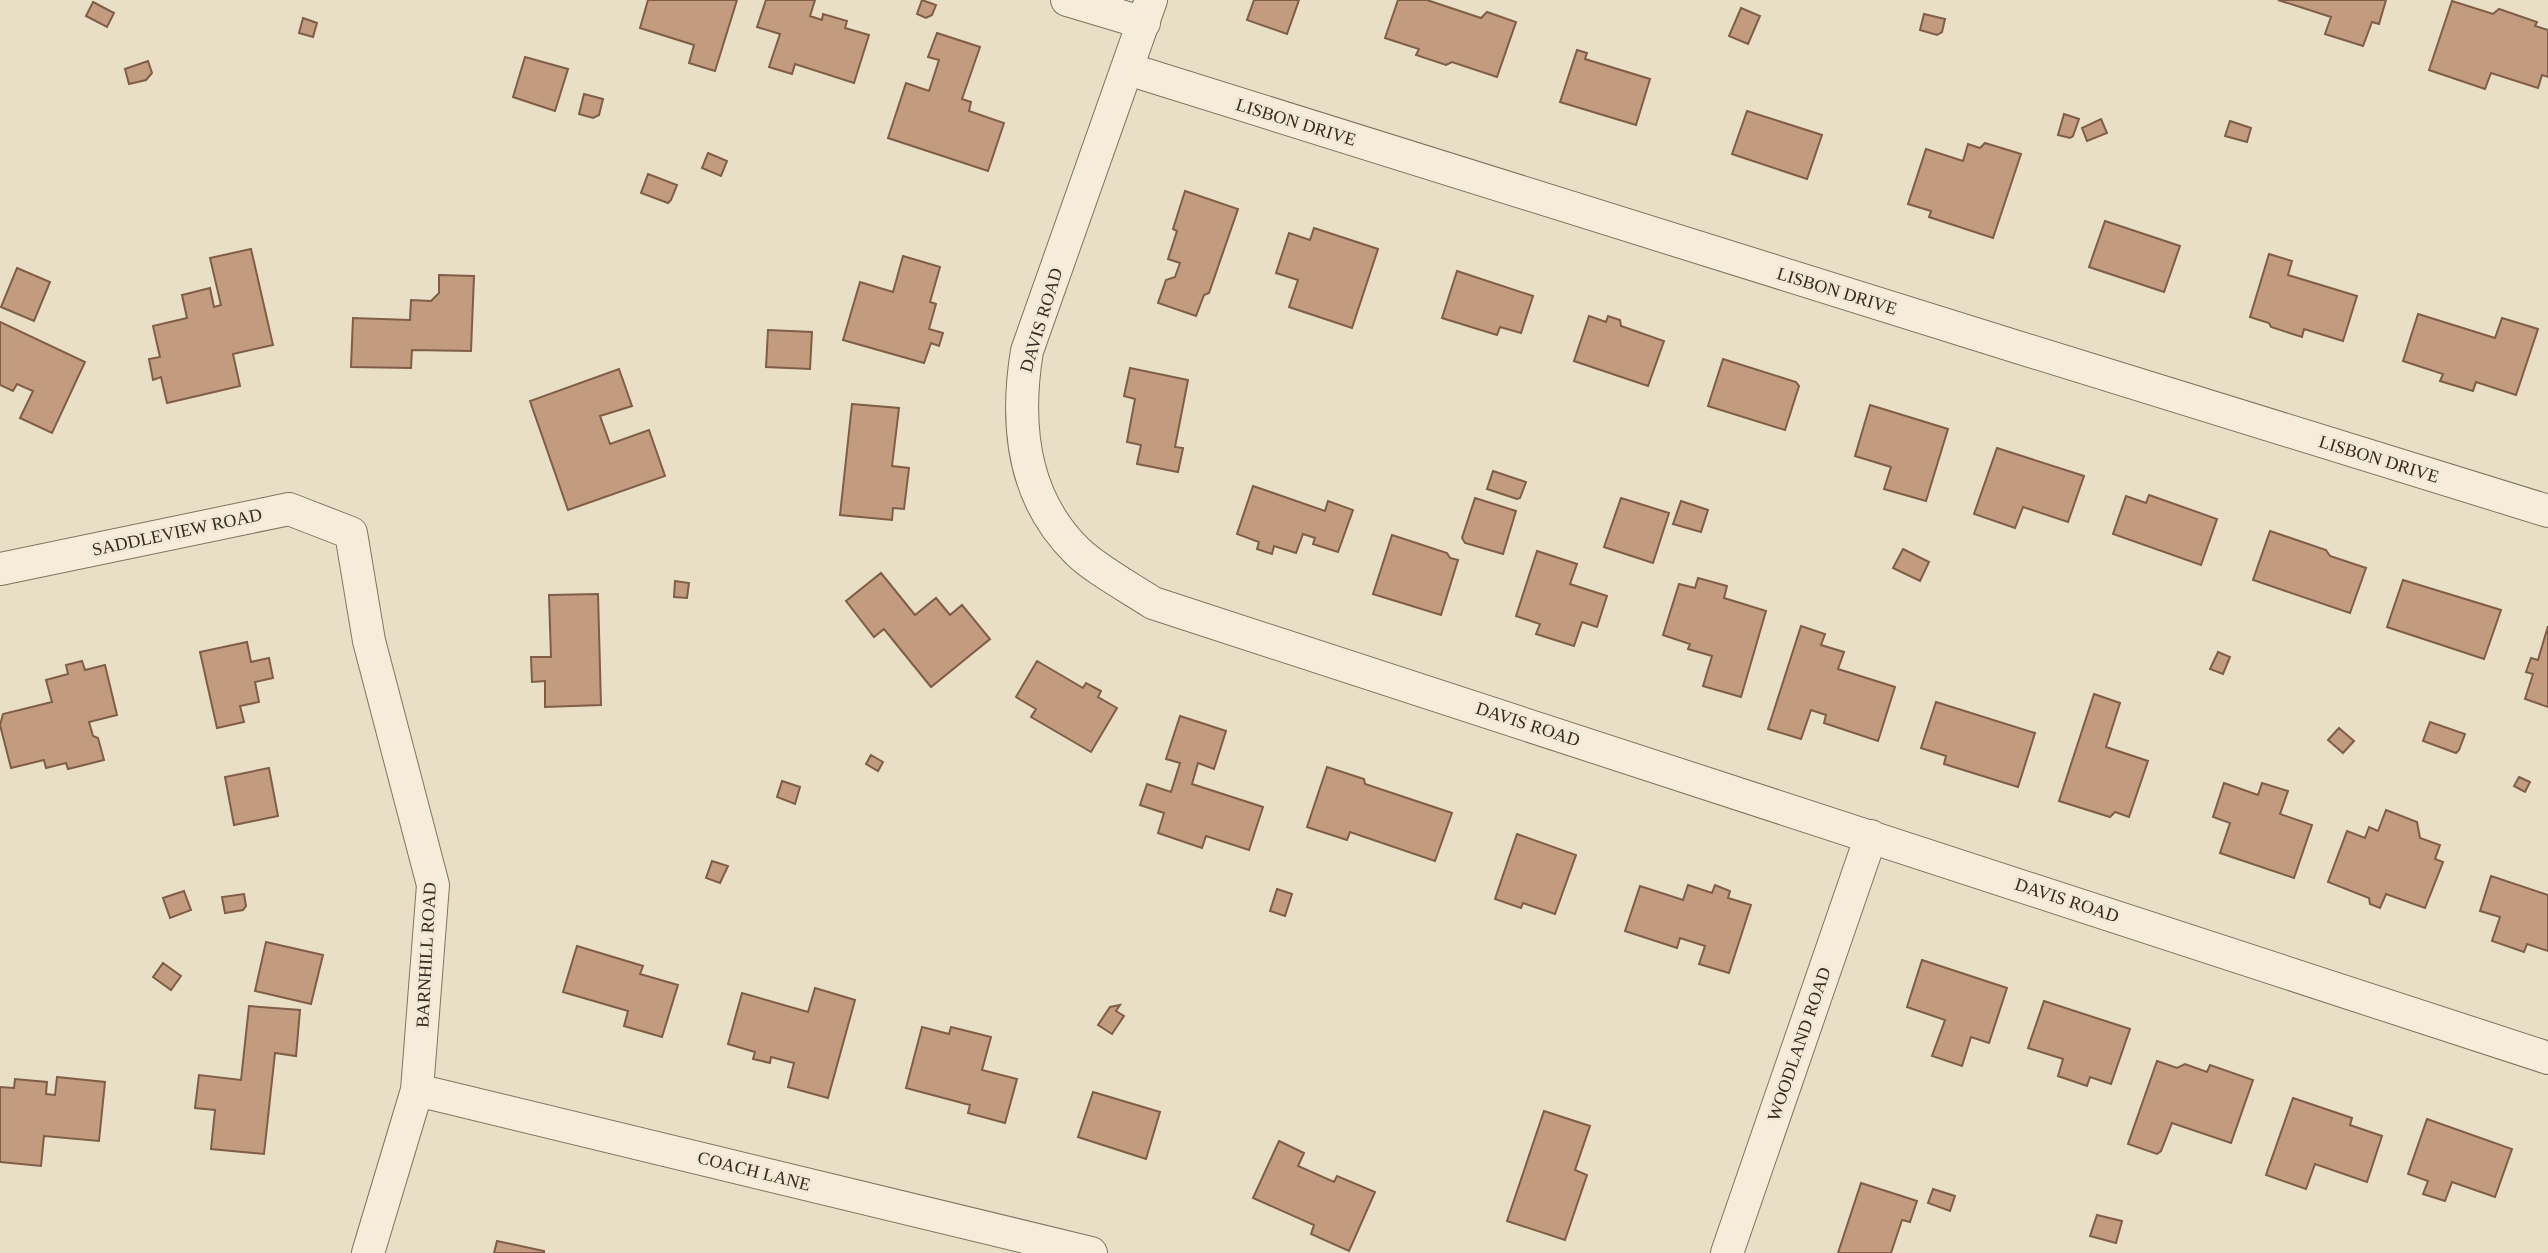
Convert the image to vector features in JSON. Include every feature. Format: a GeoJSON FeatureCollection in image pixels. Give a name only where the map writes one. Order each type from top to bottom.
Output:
{"type":"FeatureCollection","features":[{"type":"Feature","properties":{"kind":"street"},"geometry":{"type":"LineString","coordinates":[[1067,0],[1148,12]]}},
{"type":"Feature","properties":{"kind":"street","name":"DAVIS ROAD"},"geometry":{"type":"LineString","coordinates":[[1148,12],[1027,351],[1021,385],[1020,419],[1025,452],[1037,491],[1055,525],[1078,553],[1153,603],[2548,1058]]}},
{"type":"Feature","properties":{"kind":"street","name":"LISBON DRIVE"},"geometry":{"type":"LineString","coordinates":[[1128,68],[2548,511]]}},
{"type":"Feature","properties":{"kind":"street","name":"SADDLEVIEW ROAD"},"geometry":{"type":"LineString","coordinates":[[0,569],[289,509],[351,533]]}},
{"type":"Feature","properties":{"kind":"street","name":"BARNHILL ROAD"},"geometry":{"type":"LineString","coordinates":[[351,533],[369,641],[433,885],[417,1090],[368,1253]]}},
{"type":"Feature","properties":{"kind":"street","name":"WOODLAND ROAD"},"geometry":{"type":"LineString","coordinates":[[1727,1253],[1871,836]]}},
{"type":"Feature","properties":{"kind":"street","name":"COACH LANE"},"geometry":{"type":"LineString","coordinates":[[417,1090],[1091,1253]]}},
{"type":"Feature","properties":{"kind":"building"},"geometry":{"type":"Polygon","coordinates":[[[648,0],[737,0],[715,71],[689,63],[694,45],[640,28],[648,0]]]}},
{"type":"Feature","properties":{"kind":"building"},"geometry":{"type":"Polygon","coordinates":[[[766,0],[815,0],[810,16],[822,20],[823,14],[847,21],[845,28],[869,35],[854,83],[795,64],[792,74],[769,67],[780,34],[757,27],[766,0]]]}},
{"type":"Feature","properties":{"kind":"building"},"geometry":{"type":"Polygon","coordinates":[[[922,0],[936,5],[932,15],[926,18],[917,14],[922,0]]]}},
{"type":"Feature","properties":{"kind":"building"},"geometry":{"type":"Polygon","coordinates":[[[1254,0],[1299,0],[1287,34],[1247,20],[1254,0]]]}},
{"type":"Feature","properties":{"kind":"building"},"geometry":{"type":"Polygon","coordinates":[[[1398,0],[1427,0],[1481,18],[1487,12],[1516,22],[1497,77],[1452,62],[1446,65],[1416,55],[1419,49],[1385,38],[1398,0]]]}},
{"type":"Feature","properties":{"kind":"building"},"geometry":{"type":"Polygon","coordinates":[[[2278,0],[2386,0],[2379,24],[2372,22],[2363,46],[2325,34],[2331,17],[2278,0]]]}},
{"type":"Feature","properties":{"kind":"building"},"geometry":{"type":"Polygon","coordinates":[[[2452,1],[2493,14],[2499,9],[2537,22],[2535,26],[2548,30],[2548,77],[2542,75],[2538,88],[2491,73],[2485,89],[2429,70],[2452,1]]]}},
{"type":"Feature","properties":{"kind":"building"},"geometry":{"type":"Polygon","coordinates":[[[93,2],[114,13],[107,27],[86,16],[93,2]]]}},
{"type":"Feature","properties":{"kind":"building"},"geometry":{"type":"Polygon","coordinates":[[[1741,8],[1760,16],[1748,44],[1729,36],[1741,8]]]}},
{"type":"Feature","properties":{"kind":"building"},"geometry":{"type":"Polygon","coordinates":[[[1924,14],[1945,19],[1942,32],[1937,35],[1920,30],[1924,14]]]}},
{"type":"Feature","properties":{"kind":"building"},"geometry":{"type":"Polygon","coordinates":[[[303,18],[317,23],[313,37],[299,33],[303,18]]]}},
{"type":"Feature","properties":{"kind":"building"},"geometry":{"type":"Polygon","coordinates":[[[937,33],[980,47],[962,99],[971,102],[969,111],[1004,123],[988,171],[888,138],[906,83],[929,91],[939,60],[928,57],[937,33]]]}},
{"type":"Feature","properties":{"kind":"building"},"geometry":{"type":"Polygon","coordinates":[[[1577,50],[1587,53],[1585,59],[1650,79],[1636,125],[1560,102],[1577,50]]]}},
{"type":"Feature","properties":{"kind":"building"},"geometry":{"type":"Polygon","coordinates":[[[525,57],[568,69],[555,111],[513,97],[525,57]]]}},
{"type":"Feature","properties":{"kind":"building"},"geometry":{"type":"Polygon","coordinates":[[[148,61],[152,73],[146,80],[129,84],[125,69],[148,61]]]}},
{"type":"Feature","properties":{"kind":"building"},"geometry":{"type":"Polygon","coordinates":[[[584,94],[603,99],[599,115],[593,118],[579,114],[584,94]]]}},
{"type":"Feature","properties":{"kind":"building"},"geometry":{"type":"Polygon","coordinates":[[[1747,111],[1822,135],[1807,179],[1732,154],[1747,111]]]}},
{"type":"Feature","properties":{"kind":"building"},"geometry":{"type":"Polygon","coordinates":[[[2064,114],[2079,119],[2070,138],[2058,135],[2064,114]]]}},
{"type":"Feature","properties":{"kind":"building"},"geometry":{"type":"Polygon","coordinates":[[[2101,119],[2107,133],[2087,141],[2082,128],[2101,119]]]}},
{"type":"Feature","properties":{"kind":"building"},"geometry":{"type":"Polygon","coordinates":[[[2230,121],[2251,128],[2247,142],[2225,136],[2230,121]]]}},
{"type":"Feature","properties":{"kind":"building"},"geometry":{"type":"Polygon","coordinates":[[[1985,143],[2021,154],[1993,238],[1929,217],[1931,211],[1908,204],[1926,149],[1963,161],[1968,144],[1980,148],[1985,143]]]}},
{"type":"Feature","properties":{"kind":"building"},"geometry":{"type":"Polygon","coordinates":[[[708,153],[727,161],[721,176],[702,168],[708,153]]]}},
{"type":"Feature","properties":{"kind":"building"},"geometry":{"type":"Polygon","coordinates":[[[648,174],[677,185],[668,203],[641,193],[648,174]]]}},
{"type":"Feature","properties":{"kind":"building"},"geometry":{"type":"Polygon","coordinates":[[[1185,191],[1238,209],[1209,293],[1204,295],[1196,316],[1158,303],[1166,280],[1175,277],[1180,263],[1168,259],[1177,231],[1173,229],[1185,191]]]}},
{"type":"Feature","properties":{"kind":"building"},"geometry":{"type":"Polygon","coordinates":[[[2105,221],[2180,246],[2164,292],[2089,267],[2105,221]]]}},
{"type":"Feature","properties":{"kind":"building"},"geometry":{"type":"Polygon","coordinates":[[[1314,228],[1378,249],[1352,328],[1289,307],[1298,280],[1276,273],[1289,233],[1310,240],[1314,228]]]}},
{"type":"Feature","properties":{"kind":"building"},"geometry":{"type":"Polygon","coordinates":[[[251,249],[273,345],[233,354],[240,386],[167,403],[161,377],[153,380],[149,359],[160,357],[153,326],[187,318],[182,295],[210,288],[214,307],[221,305],[210,258],[251,249]]]}},
{"type":"Feature","properties":{"kind":"building"},"geometry":{"type":"Polygon","coordinates":[[[2269,254],[2292,261],[2288,275],[2357,296],[2343,341],[2304,329],[2302,337],[2250,317],[2269,254]]]}},
{"type":"Feature","properties":{"kind":"building"},"geometry":{"type":"Polygon","coordinates":[[[903,256],[940,267],[930,302],[936,304],[929,329],[943,333],[939,346],[931,343],[924,363],[843,340],[860,282],[893,292],[903,256]]]}},
{"type":"Feature","properties":{"kind":"building"},"geometry":{"type":"Polygon","coordinates":[[[17,268],[50,282],[34,321],[1,307],[17,268]]]}},
{"type":"Feature","properties":{"kind":"building"},"geometry":{"type":"Polygon","coordinates":[[[1457,271],[1533,296],[1521,333],[1500,327],[1497,335],[1442,318],[1457,271]]]}},
{"type":"Feature","properties":{"kind":"building"},"geometry":{"type":"Polygon","coordinates":[[[439,275],[474,276],[471,351],[412,350],[411,368],[351,367],[353,318],[410,320],[411,300],[431,301],[439,293],[439,275]]]}},
{"type":"Feature","properties":{"kind":"building"},"geometry":{"type":"Polygon","coordinates":[[[2418,314],[2495,338],[2502,318],[2538,329],[2516,395],[2476,382],[2473,391],[2440,381],[2443,374],[2403,361],[2418,314]]]}},
{"type":"Feature","properties":{"kind":"building"},"geometry":{"type":"Polygon","coordinates":[[[1589,316],[1606,322],[1608,316],[1620,320],[1621,326],[1664,341],[1648,386],[1574,361],[1589,316]]]}},
{"type":"Feature","properties":{"kind":"building"},"geometry":{"type":"Polygon","coordinates":[[[0,322],[85,362],[52,433],[20,418],[33,391],[17,384],[13,391],[0,385],[0,322]]]}},
{"type":"Feature","properties":{"kind":"building"},"geometry":{"type":"Polygon","coordinates":[[[768,330],[812,332],[810,369],[766,367],[768,330]]]}},
{"type":"Feature","properties":{"kind":"building"},"geometry":{"type":"Polygon","coordinates":[[[1723,359],[1796,382],[1799,386],[1785,430],[1708,406],[1723,359]]]}},
{"type":"Feature","properties":{"kind":"building"},"geometry":{"type":"Polygon","coordinates":[[[1130,368],[1188,380],[1175,447],[1183,448],[1178,472],[1137,464],[1141,445],[1127,442],[1135,399],[1124,396],[1130,368]]]}},
{"type":"Feature","properties":{"kind":"building"},"geometry":{"type":"Polygon","coordinates":[[[619,369],[632,406],[600,416],[610,444],[649,430],[665,476],[568,510],[530,401],[619,369]]]}},
{"type":"Feature","properties":{"kind":"building"},"geometry":{"type":"Polygon","coordinates":[[[852,404],[899,408],[892,466],[909,468],[904,509],[893,508],[892,520],[840,515],[852,404]]]}},
{"type":"Feature","properties":{"kind":"building"},"geometry":{"type":"Polygon","coordinates":[[[1870,405],[1948,429],[1926,501],[1884,489],[1891,467],[1855,456],[1870,405]]]}},
{"type":"Feature","properties":{"kind":"building"},"geometry":{"type":"Polygon","coordinates":[[[1997,448],[2084,476],[2068,522],[2023,507],[2015,528],[1974,514],[1997,448]]]}},
{"type":"Feature","properties":{"kind":"building"},"geometry":{"type":"Polygon","coordinates":[[[1493,471],[1526,482],[1520,498],[1487,489],[1493,471]]]}},
{"type":"Feature","properties":{"kind":"building"},"geometry":{"type":"Polygon","coordinates":[[[1253,486],[1325,511],[1328,501],[1353,510],[1338,552],[1313,544],[1315,538],[1303,534],[1296,553],[1274,546],[1272,554],[1257,549],[1259,542],[1237,534],[1253,486]]]}},
{"type":"Feature","properties":{"kind":"building"},"geometry":{"type":"Polygon","coordinates":[[[2149,495],[2217,519],[2201,565],[2113,534],[2126,496],[2146,503],[2149,495]]]}},
{"type":"Feature","properties":{"kind":"building"},"geometry":{"type":"Polygon","coordinates":[[[1475,498],[1516,511],[1503,554],[1465,543],[1462,538],[1475,498]]]}},
{"type":"Feature","properties":{"kind":"building"},"geometry":{"type":"Polygon","coordinates":[[[1621,498],[1669,513],[1653,563],[1604,547],[1621,498]]]}},
{"type":"Feature","properties":{"kind":"building"},"geometry":{"type":"Polygon","coordinates":[[[1681,501],[1708,510],[1701,532],[1673,524],[1681,501]]]}},
{"type":"Feature","properties":{"kind":"building"},"geometry":{"type":"Polygon","coordinates":[[[2270,531],[2326,550],[2330,556],[2366,568],[2350,613],[2253,580],[2270,531]]]}},
{"type":"Feature","properties":{"kind":"building"},"geometry":{"type":"Polygon","coordinates":[[[1392,535],[1447,553],[1450,558],[1458,560],[1441,615],[1373,594],[1392,535]]]}},
{"type":"Feature","properties":{"kind":"building"},"geometry":{"type":"Polygon","coordinates":[[[1903,549],[1929,562],[1920,581],[1893,568],[1903,549]]]}},
{"type":"Feature","properties":{"kind":"building"},"geometry":{"type":"Polygon","coordinates":[[[1537,551],[1577,564],[1570,584],[1607,596],[1597,627],[1582,622],[1574,646],[1536,634],[1540,624],[1516,616],[1537,551]]]}},
{"type":"Feature","properties":{"kind":"building"},"geometry":{"type":"Polygon","coordinates":[[[881,573],[915,615],[936,598],[950,615],[962,605],[990,639],[931,687],[884,629],[874,637],[846,601],[881,573]]]}},
{"type":"Feature","properties":{"kind":"building"},"geometry":{"type":"Polygon","coordinates":[[[1698,578],[1727,586],[1724,598],[1766,611],[1741,697],[1703,686],[1712,656],[1688,649],[1690,644],[1663,635],[1679,584],[1695,588],[1698,578]]]}},
{"type":"Feature","properties":{"kind":"building"},"geometry":{"type":"Polygon","coordinates":[[[2403,580],[2501,610],[2484,659],[2387,627],[2403,580]]]}},
{"type":"Feature","properties":{"kind":"building"},"geometry":{"type":"Polygon","coordinates":[[[675,581],[689,583],[687,598],[674,597],[675,581]]]}},
{"type":"Feature","properties":{"kind":"building"},"geometry":{"type":"Polygon","coordinates":[[[598,594],[601,705],[545,707],[545,681],[532,682],[531,657],[551,657],[549,595],[598,594]]]}},
{"type":"Feature","properties":{"kind":"building"},"geometry":{"type":"Polygon","coordinates":[[[1801,626],[1825,634],[1821,645],[1844,652],[1838,669],[1895,687],[1878,741],[1824,723],[1826,715],[1811,710],[1801,739],[1768,729],[1801,626]]]}},
{"type":"Feature","properties":{"kind":"building"},"geometry":{"type":"Polygon","coordinates":[[[2548,626],[2548,707],[2525,699],[2533,674],[2526,672],[2531,658],[2538,660],[2548,626]]]}},
{"type":"Feature","properties":{"kind":"building"},"geometry":{"type":"Polygon","coordinates":[[[247,642],[251,662],[269,658],[273,678],[255,682],[259,702],[240,706],[244,722],[217,728],[200,652],[247,642]]]}},
{"type":"Feature","properties":{"kind":"building"},"geometry":{"type":"Polygon","coordinates":[[[2218,652],[2230,657],[2223,674],[2210,669],[2218,652]]]}},
{"type":"Feature","properties":{"kind":"building"},"geometry":{"type":"Polygon","coordinates":[[[82,661],[85,670],[105,665],[117,715],[89,722],[93,736],[98,738],[104,760],[68,769],[66,763],[46,768],[44,760],[11,768],[0,725],[3,714],[52,702],[46,680],[68,674],[66,665],[82,661]]]}},
{"type":"Feature","properties":{"kind":"building"},"geometry":{"type":"Polygon","coordinates":[[[1037,661],[1083,688],[1086,683],[1101,691],[1098,697],[1117,708],[1091,752],[1031,717],[1036,709],[1016,697],[1037,661]]]}},
{"type":"Feature","properties":{"kind":"building"},"geometry":{"type":"Polygon","coordinates":[[[2094,694],[2120,703],[2106,747],[2148,761],[2129,817],[2115,812],[2110,817],[2059,801],[2094,694]]]}},
{"type":"Feature","properties":{"kind":"building"},"geometry":{"type":"Polygon","coordinates":[[[1936,702],[2035,733],[2018,787],[1944,764],[1946,756],[1921,748],[1936,702]]]}},
{"type":"Feature","properties":{"kind":"building"},"geometry":{"type":"Polygon","coordinates":[[[1180,716],[1226,731],[1214,769],[1198,763],[1192,784],[1263,807],[1249,850],[1206,836],[1202,848],[1158,833],[1164,813],[1140,805],[1147,784],[1171,792],[1180,763],[1166,759],[1180,716]]]}},
{"type":"Feature","properties":{"kind":"building"},"geometry":{"type":"Polygon","coordinates":[[[2430,722],[2465,734],[2456,753],[2423,741],[2430,722]]]}},
{"type":"Feature","properties":{"kind":"building"},"geometry":{"type":"Polygon","coordinates":[[[2339,728],[2354,741],[2343,753],[2328,740],[2339,728]]]}},
{"type":"Feature","properties":{"kind":"building"},"geometry":{"type":"Polygon","coordinates":[[[871,755],[883,762],[878,771],[866,764],[871,755]]]}},
{"type":"Feature","properties":{"kind":"building"},"geometry":{"type":"Polygon","coordinates":[[[1327,767],[1364,779],[1365,784],[1452,813],[1435,861],[1350,832],[1347,840],[1307,827],[1327,767]]]}},
{"type":"Feature","properties":{"kind":"building"},"geometry":{"type":"Polygon","coordinates":[[[269,768],[278,816],[234,825],[225,777],[269,768]]]}},
{"type":"Feature","properties":{"kind":"building"},"geometry":{"type":"Polygon","coordinates":[[[2519,777],[2530,782],[2525,792],[2514,786],[2519,777]]]}},
{"type":"Feature","properties":{"kind":"building"},"geometry":{"type":"Polygon","coordinates":[[[782,781],[800,787],[795,804],[777,797],[782,781]]]}},
{"type":"Feature","properties":{"kind":"building"},"geometry":{"type":"Polygon","coordinates":[[[2224,783],[2258,795],[2262,783],[2288,791],[2280,814],[2312,825],[2294,878],[2220,853],[2230,823],[2213,817],[2224,783]]]}},
{"type":"Feature","properties":{"kind":"building"},"geometry":{"type":"Polygon","coordinates":[[[2386,810],[2417,822],[2420,838],[2440,845],[2435,859],[2443,862],[2425,908],[2386,894],[2380,908],[2370,904],[2369,898],[2328,882],[2347,831],[2365,838],[2369,827],[2378,831],[2386,810]]]}},
{"type":"Feature","properties":{"kind":"building"},"geometry":{"type":"Polygon","coordinates":[[[1517,834],[1576,855],[1555,914],[1523,903],[1521,908],[1495,899],[1517,834]]]}},
{"type":"Feature","properties":{"kind":"building"},"geometry":{"type":"Polygon","coordinates":[[[712,861],[728,866],[720,883],[706,878],[712,861]]]}},
{"type":"Feature","properties":{"kind":"building"},"geometry":{"type":"Polygon","coordinates":[[[2491,876],[2548,895],[2548,951],[2527,944],[2524,952],[2492,941],[2500,917],[2480,911],[2491,876]]]}},
{"type":"Feature","properties":{"kind":"building"},"geometry":{"type":"Polygon","coordinates":[[[1688,885],[1712,893],[1715,885],[1730,891],[1728,898],[1751,905],[1729,973],[1699,964],[1705,946],[1680,938],[1677,948],[1625,931],[1640,886],[1683,900],[1688,885]]]}},
{"type":"Feature","properties":{"kind":"building"},"geometry":{"type":"Polygon","coordinates":[[[1277,889],[1292,894],[1285,916],[1270,911],[1277,889]]]}},
{"type":"Feature","properties":{"kind":"building"},"geometry":{"type":"Polygon","coordinates":[[[184,891],[191,910],[170,918],[163,898],[184,891]]]}},
{"type":"Feature","properties":{"kind":"building"},"geometry":{"type":"Polygon","coordinates":[[[244,894],[246,906],[243,910],[225,913],[222,897],[244,894]]]}},
{"type":"Feature","properties":{"kind":"building"},"geometry":{"type":"Polygon","coordinates":[[[266,942],[323,955],[311,1004],[255,991],[266,942]]]}},
{"type":"Feature","properties":{"kind":"building"},"geometry":{"type":"Polygon","coordinates":[[[577,946],[643,966],[640,974],[678,985],[662,1037],[624,1026],[628,1011],[563,992],[577,946]]]}},
{"type":"Feature","properties":{"kind":"building"},"geometry":{"type":"Polygon","coordinates":[[[1922,960],[2007,988],[1989,1043],[1971,1037],[1962,1066],[1932,1056],[1945,1020],[1907,1007],[1922,960]]]}},
{"type":"Feature","properties":{"kind":"building"},"geometry":{"type":"Polygon","coordinates":[[[163,963],[181,976],[171,990],[153,977],[163,963]]]}},
{"type":"Feature","properties":{"kind":"building"},"geometry":{"type":"Polygon","coordinates":[[[815,988],[855,1000],[828,1098],[788,1087],[794,1063],[771,1057],[770,1063],[753,1059],[755,1052],[728,1044],[742,993],[808,1012],[815,988]]]}},
{"type":"Feature","properties":{"kind":"building"},"geometry":{"type":"Polygon","coordinates":[[[2044,1001],[2130,1029],[2111,1084],[2090,1077],[2087,1086],[2058,1076],[2063,1059],[2028,1048],[2044,1001]]]}},
{"type":"Feature","properties":{"kind":"building"},"geometry":{"type":"Polygon","coordinates":[[[1120,1005],[1116,1011],[1124,1016],[1112,1034],[1098,1025],[1110,1007],[1120,1005]]]}},
{"type":"Feature","properties":{"kind":"building"},"geometry":{"type":"Polygon","coordinates":[[[249,1006],[300,1010],[296,1056],[275,1053],[264,1154],[211,1149],[215,1110],[195,1108],[199,1075],[241,1080],[249,1006]]]}},
{"type":"Feature","properties":{"kind":"building"},"geometry":{"type":"Polygon","coordinates":[[[922,1027],[949,1034],[951,1027],[991,1037],[982,1070],[1017,1079],[1005,1123],[968,1113],[970,1105],[906,1088],[922,1027]]]}},
{"type":"Feature","properties":{"kind":"building"},"geometry":{"type":"Polygon","coordinates":[[[2157,1061],[2177,1068],[2185,1064],[2207,1072],[2210,1065],[2253,1080],[2231,1143],[2172,1123],[2161,1151],[2157,1154],[2128,1144],[2157,1061]]]}},
{"type":"Feature","properties":{"kind":"building"},"geometry":{"type":"Polygon","coordinates":[[[57,1077],[105,1082],[99,1141],[44,1136],[41,1166],[0,1162],[0,1087],[14,1088],[15,1079],[47,1082],[46,1094],[55,1095],[57,1077]]]}},
{"type":"Feature","properties":{"kind":"building"},"geometry":{"type":"Polygon","coordinates":[[[1093,1092],[1160,1112],[1146,1159],[1078,1137],[1093,1092]]]}},
{"type":"Feature","properties":{"kind":"building"},"geometry":{"type":"Polygon","coordinates":[[[2293,1098],[2352,1118],[2350,1125],[2382,1136],[2367,1182],[2315,1164],[2306,1189],[2266,1175],[2293,1098]]]}},
{"type":"Feature","properties":{"kind":"building"},"geometry":{"type":"Polygon","coordinates":[[[1544,1111],[1590,1126],[1575,1170],[1587,1175],[1565,1240],[1507,1221],[1544,1111]]]}},
{"type":"Feature","properties":{"kind":"building"},"geometry":{"type":"Polygon","coordinates":[[[2427,1119],[2512,1149],[2495,1197],[2452,1182],[2445,1201],[2423,1194],[2428,1181],[2408,1174],[2427,1119]]]}},
{"type":"Feature","properties":{"kind":"building"},"geometry":{"type":"Polygon","coordinates":[[[1279,1141],[1304,1153],[1298,1166],[1334,1182],[1337,1176],[1375,1192],[1349,1251],[1311,1234],[1314,1225],[1253,1198],[1279,1141]]]}},
{"type":"Feature","properties":{"kind":"building"},"geometry":{"type":"Polygon","coordinates":[[[1861,1183],[1917,1201],[1910,1222],[1902,1220],[1891,1253],[1838,1253],[1861,1183]]]}},
{"type":"Feature","properties":{"kind":"building"},"geometry":{"type":"Polygon","coordinates":[[[1933,1189],[1955,1196],[1950,1211],[1928,1203],[1933,1189]]]}},
{"type":"Feature","properties":{"kind":"building"},"geometry":{"type":"Polygon","coordinates":[[[2097,1215],[2122,1221],[2116,1243],[2090,1236],[2097,1215]]]}},
{"type":"Feature","properties":{"kind":"building"},"geometry":{"type":"Polygon","coordinates":[[[497,1241],[544,1251],[544,1253],[494,1253],[497,1241]]]}}]}
